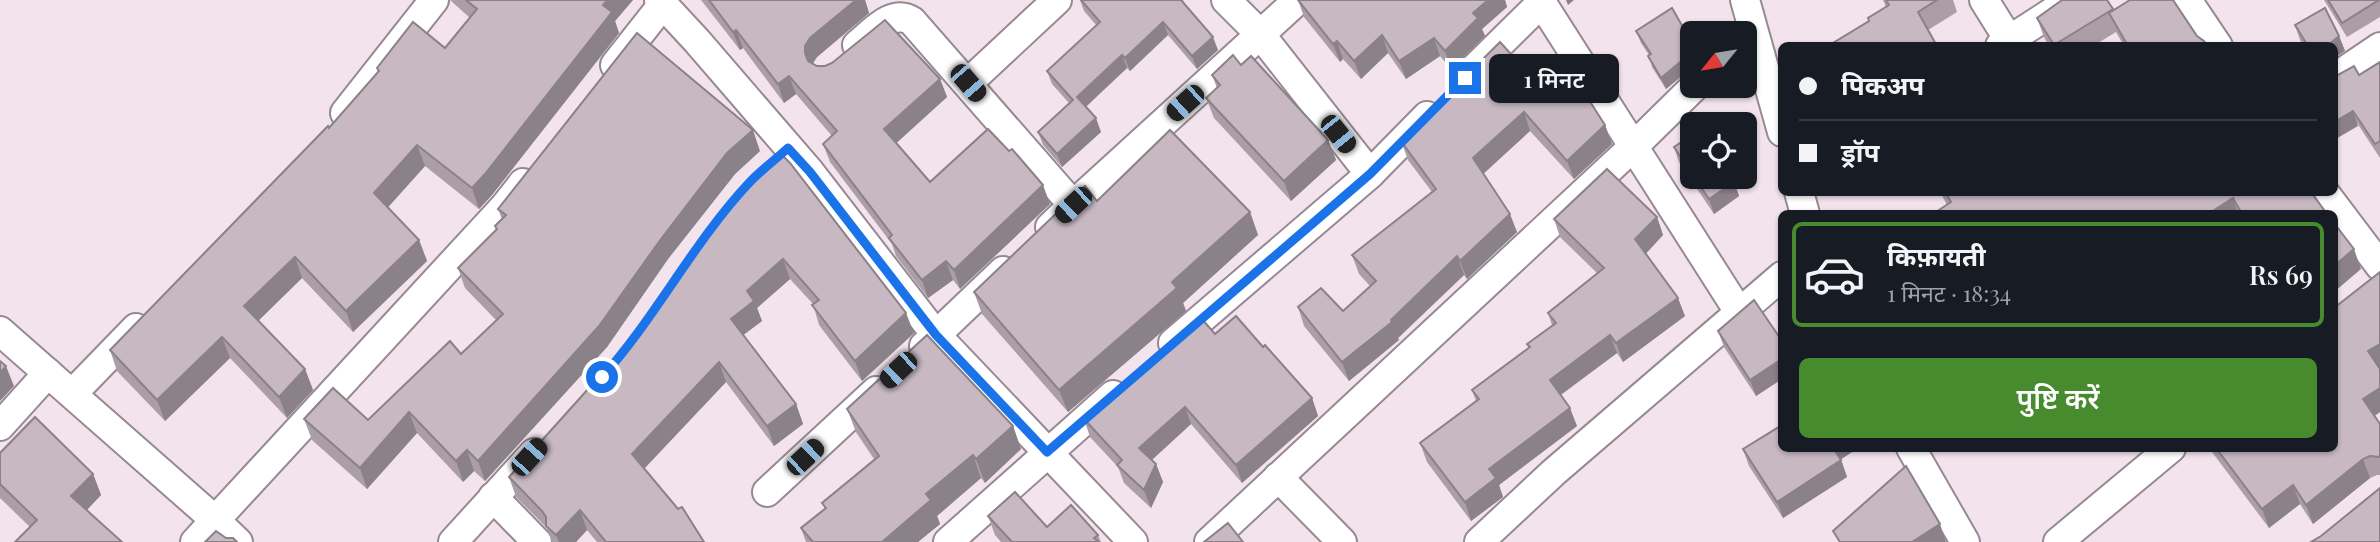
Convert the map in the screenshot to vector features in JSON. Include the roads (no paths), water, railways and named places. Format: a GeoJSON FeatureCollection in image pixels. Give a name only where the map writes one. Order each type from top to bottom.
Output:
{"type":"FeatureCollection","features":[{"type":"Feature","properties":{"kind":"street"},"geometry":{"type":"LineString","coordinates":[[329,130],[434,0]]}},
{"type":"Feature","properties":{"kind":"street"},"geometry":{"type":"LineString","coordinates":[[968,83],[1058,0]]}},
{"type":"Feature","properties":{"kind":"street"},"geometry":{"type":"LineString","coordinates":[[1226,0],[1260,34],[1370,174]]}},
{"type":"Feature","properties":{"kind":"street"},"geometry":{"type":"LineString","coordinates":[[767,492],[1073,205],[1298,0]]}},
{"type":"Feature","properties":{"kind":"street"},"geometry":{"type":"LineString","coordinates":[[1745,0],[1747,21]]}},
{"type":"Feature","properties":{"kind":"street"},"geometry":{"type":"LineString","coordinates":[[1984,0],[2004,42]]}},
{"type":"Feature","properties":{"kind":"street"},"geometry":{"type":"LineString","coordinates":[[2006,42],[2071,0]]}},
{"type":"Feature","properties":{"kind":"street"},"geometry":{"type":"LineString","coordinates":[[2187,0],[2215,42]]}},
{"type":"Feature","properties":{"kind":"street"},"geometry":{"type":"LineString","coordinates":[[948,542],[1047,452],[1370,174],[1541,1],[1739,313]]}},
{"type":"Feature","properties":{"kind":"street"},"geometry":{"type":"LineString","coordinates":[[596,89],[661,2],[697,41],[778,157],[810,172],[936,335],[1133,542]]}},
{"type":"Feature","properties":{"kind":"street"},"geometry":{"type":"LineString","coordinates":[[837,61],[884,23],[905,16],[924,33],[1073,205]]}},
{"type":"Feature","properties":{"kind":"street"},"geometry":{"type":"LineString","coordinates":[[2338,75],[2380,47]]}},
{"type":"Feature","properties":{"kind":"street"},"geometry":{"type":"LineString","coordinates":[[1757,58],[1778,120]]}},
{"type":"Feature","properties":{"kind":"street"},"geometry":{"type":"LineString","coordinates":[[1209,542],[1684,98]]}},
{"type":"Feature","properties":{"kind":"street"},"geometry":{"type":"LineString","coordinates":[[195,542],[505,206],[538,164]]}},
{"type":"Feature","properties":{"kind":"street"},"geometry":{"type":"LineString","coordinates":[[2327,196],[2338,210]]}},
{"type":"Feature","properties":{"kind":"street"},"geometry":{"type":"LineString","coordinates":[[2338,210],[2380,266]]}},
{"type":"Feature","properties":{"kind":"street"},"geometry":{"type":"LineString","coordinates":[[1479,542],[1554,472],[1778,279]]}},
{"type":"Feature","properties":{"kind":"street"},"geometry":{"type":"LineString","coordinates":[[72,394],[158,306]]}},
{"type":"Feature","properties":{"kind":"street"},"geometry":{"type":"LineString","coordinates":[[0,331],[238,542]]}},
{"type":"Feature","properties":{"kind":"street"},"geometry":{"type":"LineString","coordinates":[[0,426],[48,373]]}},
{"type":"Feature","properties":{"kind":"street"},"geometry":{"type":"LineString","coordinates":[[453,542],[547,437]]}},
{"type":"Feature","properties":{"kind":"street"},"geometry":{"type":"LineString","coordinates":[[1913,452],[1965,542]]}},
{"type":"Feature","properties":{"kind":"street"},"geometry":{"type":"LineString","coordinates":[[2057,542],[2166,452]]}},
{"type":"Feature","properties":{"kind":"street"},"geometry":{"type":"LineString","coordinates":[[1278,477],[1342,542]]}},
{"type":"Feature","properties":{"kind":"street"},"geometry":{"type":"LineString","coordinates":[[493,498],[537,542]]}}]}
